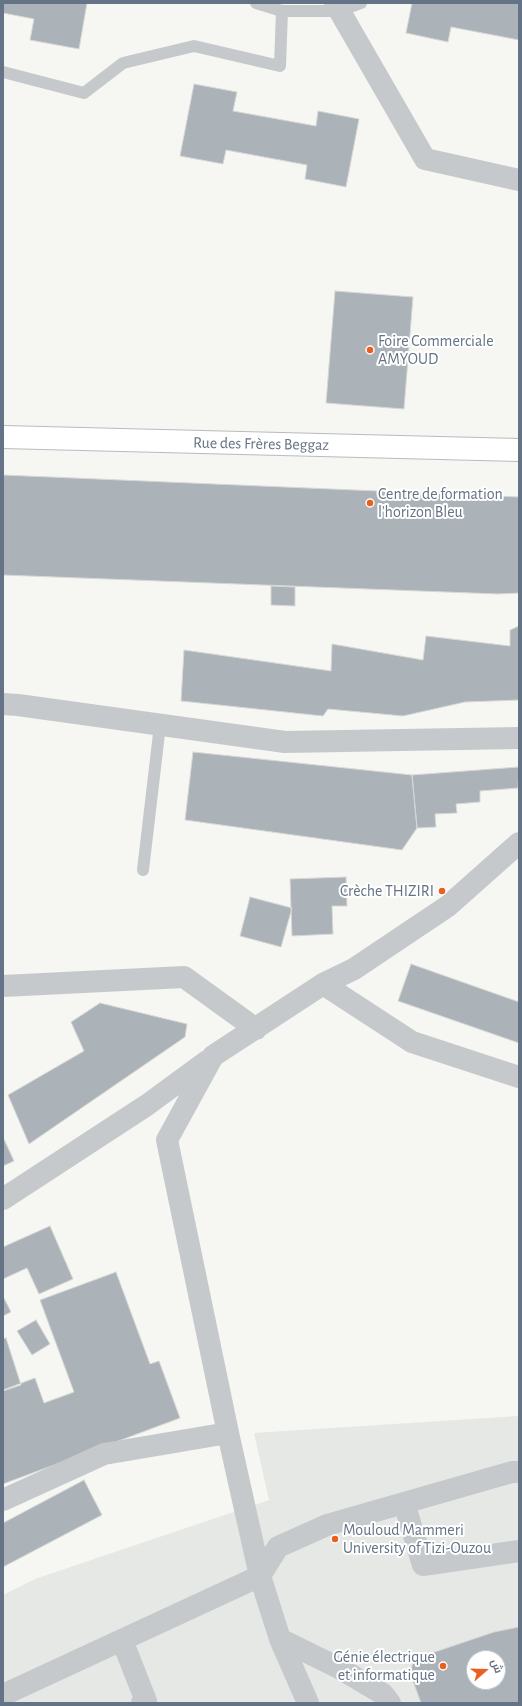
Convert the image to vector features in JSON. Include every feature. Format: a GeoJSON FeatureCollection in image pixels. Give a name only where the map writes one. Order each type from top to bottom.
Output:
{"type":"FeatureCollection","features":[{"type":"Feature","properties":{"kind":"main road","name":"Rue des Frères Beggaz"},"geometry":{"type":"LineString","coordinates":[[3,437],[519,450]]}},
{"type":"Feature","properties":{"kind":"street"},"geometry":{"type":"LineString","coordinates":[[337,7],[424,159],[519,180]]}},
{"type":"Feature","properties":{"kind":"street"},"geometry":{"type":"LineString","coordinates":[[3,704],[285,742],[519,738]]}},
{"type":"Feature","properties":{"kind":"street"},"geometry":{"type":"LineString","coordinates":[[3,1199],[147,1105],[213,1056],[323,984],[354,969],[448,906],[519,843]]}},
{"type":"Feature","properties":{"kind":"street"},"geometry":{"type":"LineString","coordinates":[[3,986],[184,977],[256,1029]]}},
{"type":"Feature","properties":{"kind":"street"},"geometry":{"type":"LineString","coordinates":[[323,984],[412,1042],[519,1077]]}},
{"type":"Feature","properties":{"kind":"street"},"geometry":{"type":"LineString","coordinates":[[213,1056],[167,1140],[228,1433],[260,1576],[280,1639],[308,1703]]}},
{"type":"Feature","properties":{"kind":"street"},"geometry":{"type":"LineString","coordinates":[[3,1500],[104,1454],[228,1433]]}},
{"type":"Feature","properties":{"kind":"street"},"geometry":{"type":"LineString","coordinates":[[3,1695],[260,1576],[278,1547],[327,1525],[512,1472],[519,1472]]}},
{"type":"Feature","properties":{"kind":"street"},"geometry":{"type":"LineString","coordinates":[[404,1503],[423,1565],[519,1551]]}},
{"type":"Feature","properties":{"kind":"street"},"geometry":{"type":"LineString","coordinates":[[280,1639],[383,1694],[390,1703]]}},
{"type":"Feature","properties":{"kind":"street"},"geometry":{"type":"LineString","coordinates":[[122,1640],[146,1701],[142,1703]]}},
{"type":"Feature","properties":{"kind":"lane"},"geometry":{"type":"LineString","coordinates":[[256,3],[282,11],[337,7],[361,3]]}},
{"type":"Feature","properties":{"kind":"lane"},"geometry":{"type":"LineString","coordinates":[[3,72],[84,93],[123,64],[194,46],[280,66],[282,11]]}},
{"type":"Feature","properties":{"kind":"lane"},"geometry":{"type":"LineString","coordinates":[[143,870],[160,725]]}},
{"type":"Feature","properties":{"kind":"shaded area","name":"Mouloud Mammeri University of Tizi-Ouzou"},"geometry":{"type":"Polygon","coordinates":[[[519,1416],[519,1703],[3,1703],[3,1595],[35,1579],[269,1500],[254,1433],[519,1416]]]}},
{"type":"Feature","properties":{"kind":"building"},"geometry":{"type":"Polygon","coordinates":[[[3,3],[87,3],[79,49],[30,40],[34,19],[3,13],[3,3]]]}},
{"type":"Feature","properties":{"kind":"building"},"geometry":{"type":"Polygon","coordinates":[[[412,3],[519,3],[519,40],[451,27],[448,42],[406,33],[412,3]]]}},
{"type":"Feature","properties":{"kind":"building"},"geometry":{"type":"Polygon","coordinates":[[[194,84],[237,92],[233,111],[316,126],[318,111],[359,119],[346,187],[305,179],[307,165],[226,150],[223,164],[180,156],[194,84]]]}},
{"type":"Feature","properties":{"kind":"building","name":"Foire Commerciale AMYOUD"},"geometry":{"type":"Polygon","coordinates":[[[335,291],[413,297],[404,409],[326,403],[335,291]]]}},
{"type":"Feature","properties":{"kind":"building"},"geometry":{"type":"Polygon","coordinates":[[[3,475],[519,497],[519,593],[498,594],[3,575],[3,475]]]}},
{"type":"Feature","properties":{"kind":"building"},"geometry":{"type":"Polygon","coordinates":[[[271,586],[295,587],[295,606],[271,605],[271,586]]]}},
{"type":"Feature","properties":{"kind":"building"},"geometry":{"type":"Polygon","coordinates":[[[519,626],[519,700],[465,702],[403,716],[328,709],[323,716],[181,701],[184,650],[331,671],[332,644],[423,660],[426,636],[510,646],[510,630],[519,626]]]}},
{"type":"Feature","properties":{"kind":"building"},"geometry":{"type":"Polygon","coordinates":[[[193,752],[412,775],[417,828],[402,850],[185,820],[193,752]]]}},
{"type":"Feature","properties":{"kind":"building"},"geometry":{"type":"Polygon","coordinates":[[[519,767],[518,788],[480,791],[480,802],[456,804],[457,813],[435,814],[436,827],[417,828],[412,775],[519,767]]]}},
{"type":"Feature","properties":{"kind":"building"},"geometry":{"type":"Polygon","coordinates":[[[346,877],[347,906],[332,906],[333,934],[292,936],[290,879],[346,877]]]}},
{"type":"Feature","properties":{"kind":"building"},"geometry":{"type":"Polygon","coordinates":[[[250,897],[292,908],[281,947],[240,936],[250,897]]]}},
{"type":"Feature","properties":{"kind":"building"},"geometry":{"type":"Polygon","coordinates":[[[411,964],[519,1002],[519,1043],[398,1001],[411,964]]]}},
{"type":"Feature","properties":{"kind":"building"},"geometry":{"type":"Polygon","coordinates":[[[100,1003],[187,1024],[185,1037],[29,1144],[8,1095],[84,1051],[71,1022],[100,1003]]]}},
{"type":"Feature","properties":{"kind":"building"},"geometry":{"type":"Polygon","coordinates":[[[3,1137],[14,1161],[3,1166],[3,1137]]]}},
{"type":"Feature","properties":{"kind":"building"},"geometry":{"type":"Polygon","coordinates":[[[50,1226],[73,1279],[39,1294],[27,1268],[3,1279],[3,1247],[50,1226]]]}},
{"type":"Feature","properties":{"kind":"building"},"geometry":{"type":"Polygon","coordinates":[[[116,1272],[150,1364],[159,1361],[180,1418],[3,1484],[3,1390],[35,1378],[44,1403],[74,1392],[40,1300],[116,1272]]]}},
{"type":"Feature","properties":{"kind":"building"},"geometry":{"type":"Polygon","coordinates":[[[3,1296],[11,1312],[3,1316],[3,1296]]]}},
{"type":"Feature","properties":{"kind":"building"},"geometry":{"type":"Polygon","coordinates":[[[36,1320],[50,1344],[32,1355],[17,1331],[36,1320]]]}},
{"type":"Feature","properties":{"kind":"building"},"geometry":{"type":"Polygon","coordinates":[[[6,1338],[21,1385],[3,1391],[3,1339],[6,1338]]]}},
{"type":"Feature","properties":{"kind":"building"},"geometry":{"type":"Polygon","coordinates":[[[84,1480],[102,1515],[3,1567],[3,1523],[84,1480]]]}},
{"type":"Feature","properties":{"kind":"building","name":"Génie électrique et informatique"},"geometry":{"type":"Polygon","coordinates":[[[519,1627],[519,1703],[421,1703],[410,1673],[414,1659],[494,1632],[519,1627]]]}},
{"type":"Feature","properties":{"kind":"place","name":"Foire Commerciale AMYOUD"},"geometry":{"type":"Point","coordinates":[370,350]}},
{"type":"Feature","properties":{"kind":"place","name":"Centre de formation l’horizon Bleu"},"geometry":{"type":"Point","coordinates":[370,503]}},
{"type":"Feature","properties":{"kind":"place","name":"Crèche THIZIRI"},"geometry":{"type":"Point","coordinates":[442,891]}},
{"type":"Feature","properties":{"kind":"place","name":"Mouloud Mammeri University of Tizi-Ouzou"},"geometry":{"type":"Point","coordinates":[335,1539]}},
{"type":"Feature","properties":{"kind":"place","name":"Génie électrique et informatique"},"geometry":{"type":"Point","coordinates":[443,1666]}}]}
